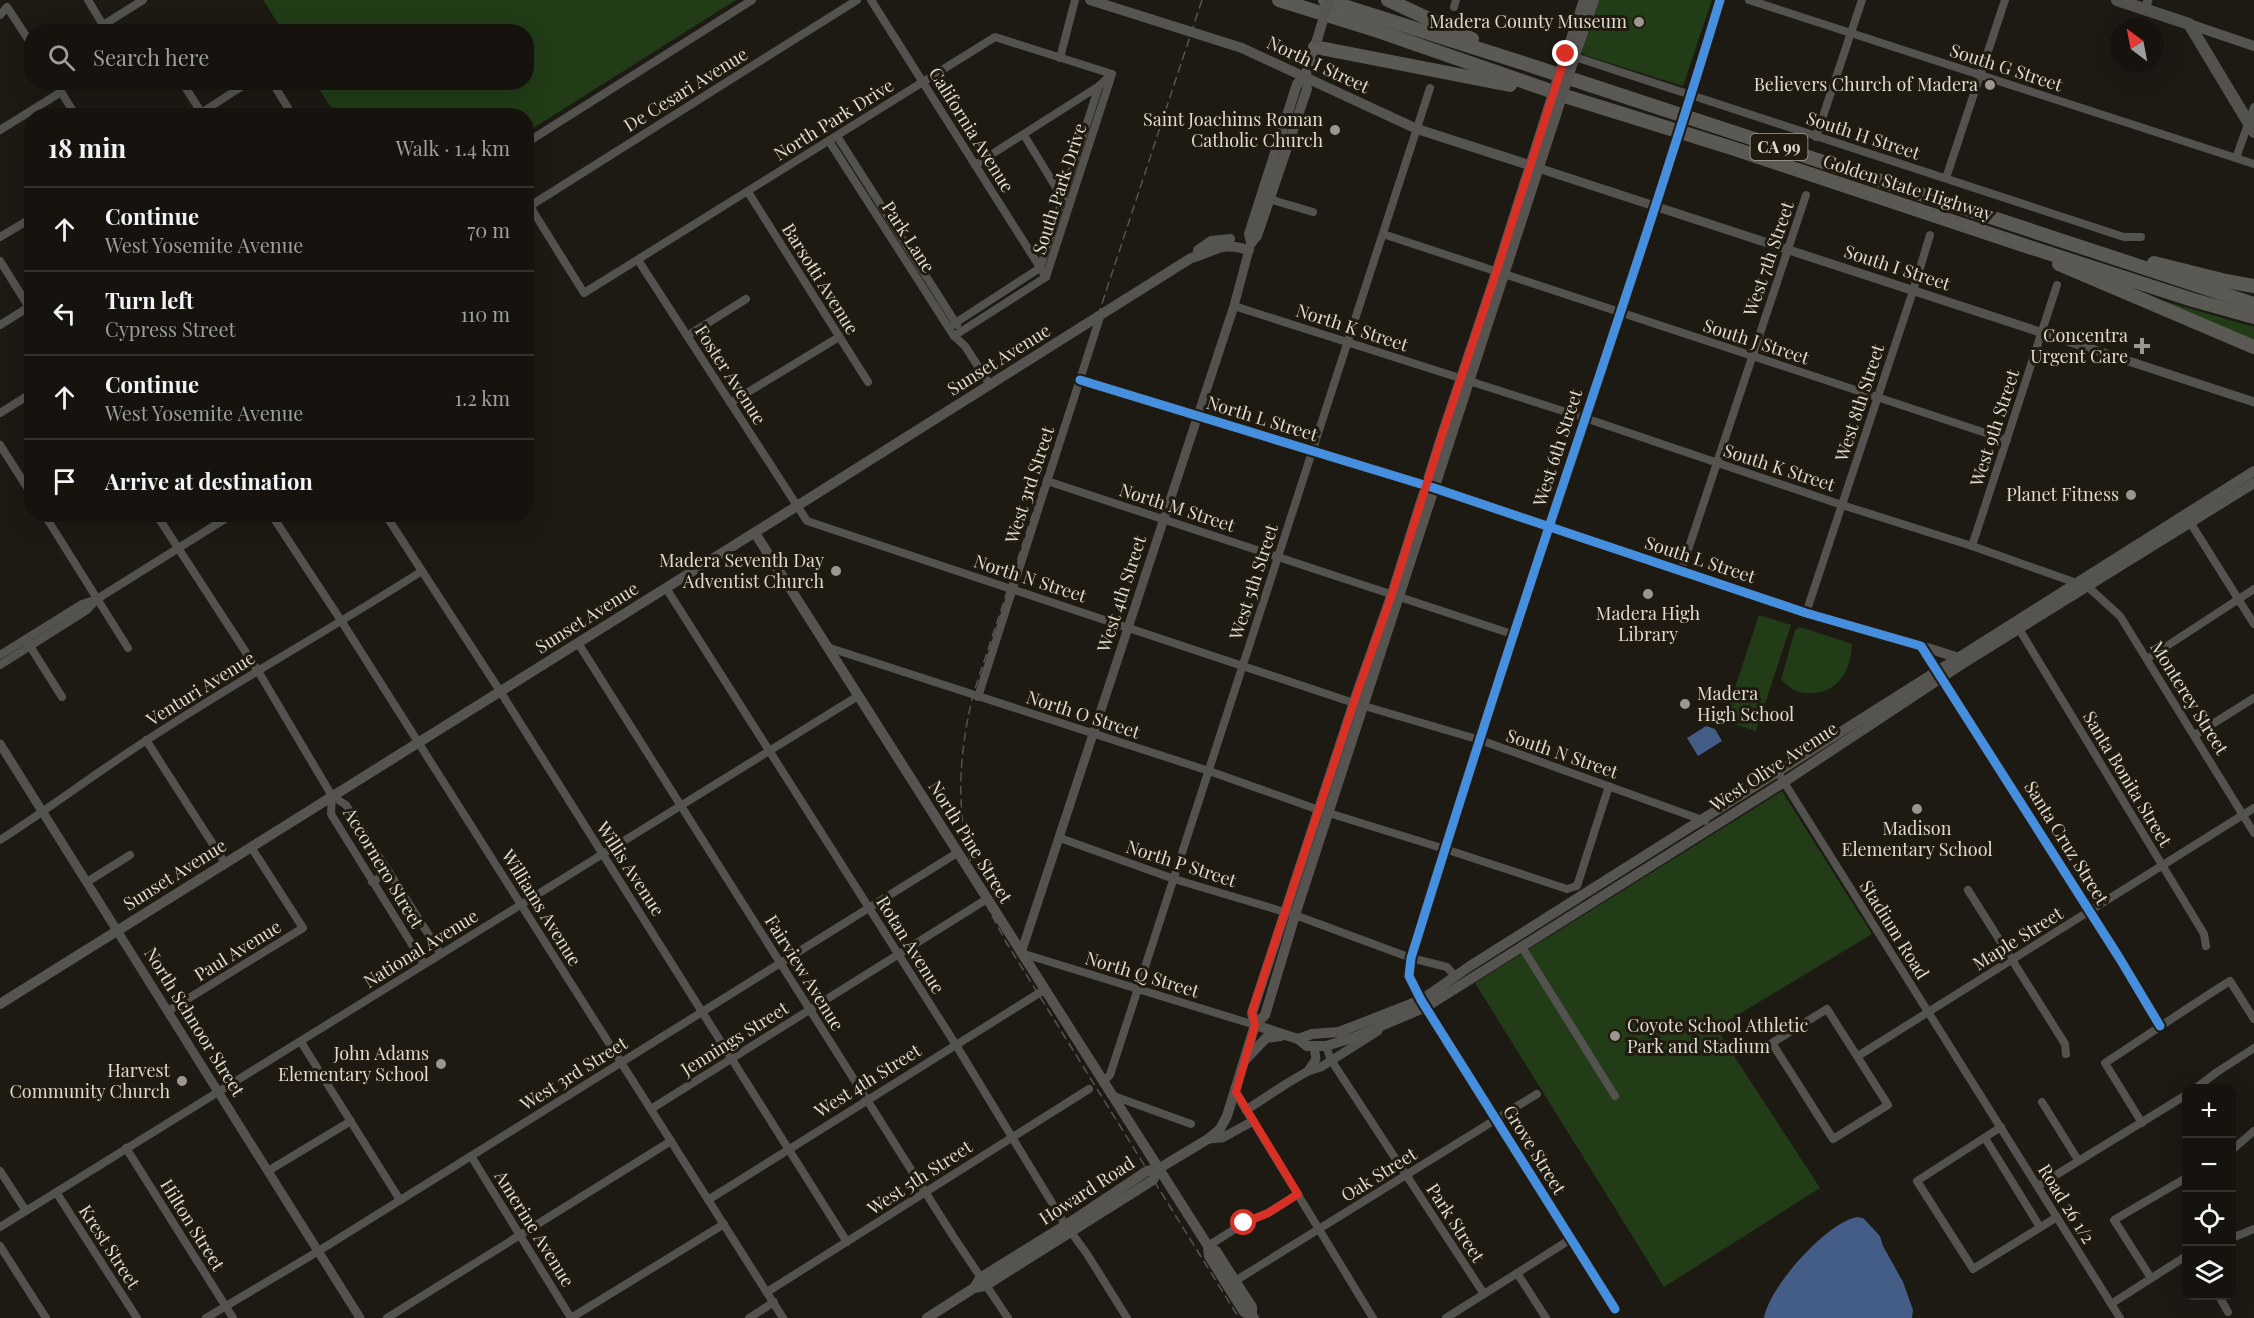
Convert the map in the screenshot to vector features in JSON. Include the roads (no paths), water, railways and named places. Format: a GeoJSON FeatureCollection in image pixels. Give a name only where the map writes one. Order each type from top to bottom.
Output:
{"type":"FeatureCollection","features":[{"type":"Feature","properties":{"kind":"highway","name":"Golden State Highway"},"geometry":{"type":"LineString","coordinates":[[1279,0],[2026,246],[2193,300],[2254,317]]}},
{"type":"Feature","properties":{"kind":"highway","name":"Golden State Highway"},"geometry":{"type":"LineString","coordinates":[[1327,0],[2254,304]]}},
{"type":"Feature","properties":{"kind":"highway"},"geometry":{"type":"LineString","coordinates":[[1388,0],[1523,63]]}},
{"type":"Feature","properties":{"kind":"highway"},"geometry":{"type":"LineString","coordinates":[[1316,43],[1569,97]]}},
{"type":"Feature","properties":{"kind":"highway"},"geometry":{"type":"LineString","coordinates":[[2034,233],[2074,241],[2226,282],[2254,286]]}},
{"type":"Feature","properties":{"kind":"highway"},"geometry":{"type":"LineString","coordinates":[[2026,246],[2064,267],[2254,347]]}},
{"type":"Feature","properties":{"kind":"main road","name":"North I Street"},"geometry":{"type":"LineString","coordinates":[[1090,0],[1242,48],[1417,129],[1534,167]]}},
{"type":"Feature","properties":{"kind":"main road","name":"West 4th Street"},"geometry":{"type":"LineString","coordinates":[[1250,247],[1250,234],[1297,84],[1305,76],[1316,43],[1327,0]]}},
{"type":"Feature","properties":{"kind":"main road"},"geometry":{"type":"LineString","coordinates":[[1571,55],[1584,0]]}},
{"type":"Feature","properties":{"kind":"main road"},"geometry":{"type":"LineString","coordinates":[[1158,1169],[1208,1139],[1220,1129],[1236,1092],[1255,1025],[1264,1015],[1290,914],[1396,595],[1552,111],[1571,55],[1594,0]]}},
{"type":"Feature","properties":{"kind":"main road"},"geometry":{"type":"LineString","coordinates":[[2117,0],[2146,5],[2188,24],[2254,46]]}},
{"type":"Feature","properties":{"kind":"main road"},"geometry":{"type":"LineString","coordinates":[[2188,24],[2251,127]]}},
{"type":"Feature","properties":{"kind":"main road","name":"West 4th Street"},"geometry":{"type":"LineString","coordinates":[[1250,247],[1257,236],[1307,89],[1305,76]]}},
{"type":"Feature","properties":{"kind":"main road","name":"Sunset Avenue"},"geometry":{"type":"LineString","coordinates":[[0,1004],[1100,317],[1191,258],[1193,253],[1211,241],[1231,239],[1250,247]]}},
{"type":"Feature","properties":{"kind":"main road","name":"West Olive Avenue"},"geometry":{"type":"LineString","coordinates":[[1244,1062],[1266,1038],[1293,1038],[1339,1032],[1423,1004],[1455,976],[1777,771],[2088,587],[2254,471]]}},
{"type":"Feature","properties":{"kind":"main road","name":"West Olive Avenue"},"geometry":{"type":"LineString","coordinates":[[1393,1022],[1522,947],[1784,782],[1940,673],[1956,657],[2075,583],[2254,483]]}},
{"type":"Feature","properties":{"kind":"main road","name":"North Pine Street"},"geometry":{"type":"LineString","coordinates":[[755,533],[1208,1248],[1216,1251],[1244,1312],[1253,1315]]}},
{"type":"Feature","properties":{"kind":"main road"},"geometry":{"type":"LineString","coordinates":[[1921,646],[1956,657]]}},
{"type":"Feature","properties":{"kind":"main road"},"geometry":{"type":"LineString","coordinates":[[1255,1025],[1293,1038],[1307,1046],[1326,1046],[1393,1022]]}},
{"type":"Feature","properties":{"kind":"main road"},"geometry":{"type":"LineString","coordinates":[[1326,1046],[1329,1041],[1358,1028],[1359,1024]]}},
{"type":"Feature","properties":{"kind":"main road","name":"Howard Road"},"geometry":{"type":"LineString","coordinates":[[927,1318],[1069,1228],[1147,1171],[1158,1169]]}},
{"type":"Feature","properties":{"kind":"street"},"geometry":{"type":"LineString","coordinates":[[88,0],[102,24]]}},
{"type":"Feature","properties":{"kind":"street"},"geometry":{"type":"LineString","coordinates":[[105,24],[143,0]]}},
{"type":"Feature","properties":{"kind":"street"},"geometry":{"type":"LineString","coordinates":[[534,137],[752,0]]}},
{"type":"Feature","properties":{"kind":"street","name":"De Cesari Avenue"},"geometry":{"type":"LineString","coordinates":[[534,199],[857,0]]}},
{"type":"Feature","properties":{"kind":"street","name":"California Avenue"},"geometry":{"type":"LineString","coordinates":[[871,0],[1046,277]]}},
{"type":"Feature","properties":{"kind":"street"},"geometry":{"type":"LineString","coordinates":[[1060,58],[1074,0]]}},
{"type":"Feature","properties":{"kind":"street","name":"West 6th Street"},"geometry":{"type":"LineString","coordinates":[[1423,1004],[1409,976],[1411,958],[1549,528],[1657,206],[1720,0]]}},
{"type":"Feature","properties":{"kind":"street","name":"South G Street"},"geometry":{"type":"LineString","coordinates":[[1749,0],[2254,164]]}},
{"type":"Feature","properties":{"kind":"street"},"geometry":{"type":"LineString","coordinates":[[1816,136],[1862,0]]}},
{"type":"Feature","properties":{"kind":"street"},"geometry":{"type":"LineString","coordinates":[[1946,178],[2005,0]]}},
{"type":"Feature","properties":{"kind":"street"},"geometry":{"type":"LineString","coordinates":[[0,15],[7,7],[24,33]]}},
{"type":"Feature","properties":{"kind":"street","name":"North Park Drive"},"geometry":{"type":"LineString","coordinates":[[534,212],[585,293],[995,37],[1112,74]]}},
{"type":"Feature","properties":{"kind":"street","name":"South H Street"},"geometry":{"type":"LineString","coordinates":[[1571,55],[1690,99],[1816,136],[2124,237],[2141,237]]}},
{"type":"Feature","properties":{"kind":"street"},"geometry":{"type":"LineString","coordinates":[[975,165],[1099,86],[1112,74]]}},
{"type":"Feature","properties":{"kind":"street","name":"South Park Drive"},"geometry":{"type":"LineString","coordinates":[[957,334],[1046,277],[1112,74]]}},
{"type":"Feature","properties":{"kind":"street","name":"South Park Drive"},"geometry":{"type":"LineString","coordinates":[[952,325],[1040,268],[1099,86]]}},
{"type":"Feature","properties":{"kind":"street","name":"West 5th Street"},"geometry":{"type":"LineString","coordinates":[[1102,1082],[1110,1075],[1430,88]]}},
{"type":"Feature","properties":{"kind":"street"},"geometry":{"type":"LineString","coordinates":[[186,90],[196,108]]}},
{"type":"Feature","properties":{"kind":"street"},"geometry":{"type":"LineString","coordinates":[[208,108],[236,90]]}},
{"type":"Feature","properties":{"kind":"street"},"geometry":{"type":"LineString","coordinates":[[277,90],[288,108]]}},
{"type":"Feature","properties":{"kind":"street"},"geometry":{"type":"LineString","coordinates":[[35,108],[61,92],[71,108]]}},
{"type":"Feature","properties":{"kind":"street"},"geometry":{"type":"LineString","coordinates":[[2236,158],[2251,127],[2254,107]]}},
{"type":"Feature","properties":{"kind":"street"},"geometry":{"type":"LineString","coordinates":[[0,130],[24,115]]}},
{"type":"Feature","properties":{"kind":"street"},"geometry":{"type":"LineString","coordinates":[[1024,135],[1063,200]]}},
{"type":"Feature","properties":{"kind":"street","name":"Park Lane"},"geometry":{"type":"LineString","coordinates":[[837,136],[990,385]]}},
{"type":"Feature","properties":{"kind":"street","name":"Park Lane"},"geometry":{"type":"LineString","coordinates":[[829,141],[952,325]]}},
{"type":"Feature","properties":{"kind":"street","name":"South I Street"},"geometry":{"type":"LineString","coordinates":[[1534,167],[2254,402]]}},
{"type":"Feature","properties":{"kind":"street","name":"Barsotti Avenue"},"geometry":{"type":"LineString","coordinates":[[748,192],[868,382]]}},
{"type":"Feature","properties":{"kind":"street","name":"West 7th Street"},"geometry":{"type":"LineString","coordinates":[[1681,571],[1806,195]]}},
{"type":"Feature","properties":{"kind":"street"},"geometry":{"type":"LineString","coordinates":[[1269,199],[1313,212]]}},
{"type":"Feature","properties":{"kind":"street"},"geometry":{"type":"LineString","coordinates":[[0,237],[24,223]]}},
{"type":"Feature","properties":{"kind":"street","name":"South J Street"},"geometry":{"type":"LineString","coordinates":[[1383,234],[2007,440]]}},
{"type":"Feature","properties":{"kind":"street","name":"West 8th Street"},"geometry":{"type":"LineString","coordinates":[[1806,613],[1930,235]]}},
{"type":"Feature","properties":{"kind":"street","name":"West 4th Street"},"geometry":{"type":"LineString","coordinates":[[1021,953],[1198,417],[1234,306],[1250,247]]}},
{"type":"Feature","properties":{"kind":"street","name":"Foster Avenue"},"geometry":{"type":"LineString","coordinates":[[638,260],[797,507]]}},
{"type":"Feature","properties":{"kind":"street"},"geometry":{"type":"LineString","coordinates":[[0,261],[24,300]]}},
{"type":"Feature","properties":{"kind":"street","name":"West 9th Street"},"geometry":{"type":"LineString","coordinates":[[1972,546],[2057,285]]}},
{"type":"Feature","properties":{"kind":"street"},"geometry":{"type":"LineString","coordinates":[[687,336],[746,299]]}},
{"type":"Feature","properties":{"kind":"street","name":"North K Street"},"geometry":{"type":"LineString","coordinates":[[1234,306],[1466,380]]}},
{"type":"Feature","properties":{"kind":"street"},"geometry":{"type":"LineString","coordinates":[[0,325],[24,313]]}},
{"type":"Feature","properties":{"kind":"street","name":"West 3rd Street"},"geometry":{"type":"LineString","coordinates":[[978,697],[1100,317]]}},
{"type":"Feature","properties":{"kind":"street"},"geometry":{"type":"LineString","coordinates":[[730,403],[839,338]]}},
{"type":"Feature","properties":{"kind":"street","name":"North L Street"},"geometry":{"type":"LineString","coordinates":[[1080,380],[1430,487]]}},
{"type":"Feature","properties":{"kind":"street","name":"South K Street"},"geometry":{"type":"LineString","coordinates":[[1466,380],[1972,546],[2088,587]]}},
{"type":"Feature","properties":{"kind":"street"},"geometry":{"type":"LineString","coordinates":[[0,413],[24,398]]}},
{"type":"Feature","properties":{"kind":"street"},"geometry":{"type":"LineString","coordinates":[[0,445],[24,482]]}},
{"type":"Feature","properties":{"kind":"street","name":"North M Street"},"geometry":{"type":"LineString","coordinates":[[1047,481],[1515,635]]}},
{"type":"Feature","properties":{"kind":"street","name":"South L Street"},"geometry":{"type":"LineString","coordinates":[[1430,487],[1806,613],[1921,646]]}},
{"type":"Feature","properties":{"kind":"street","name":"North N Street"},"geometry":{"type":"LineString","coordinates":[[797,507],[807,521],[1359,704]]}},
{"type":"Feature","properties":{"kind":"street"},"geometry":{"type":"LineString","coordinates":[[2188,519],[2254,624]]}},
{"type":"Feature","properties":{"kind":"street"},"geometry":{"type":"LineString","coordinates":[[49,522],[128,648]]}},
{"type":"Feature","properties":{"kind":"street"},"geometry":{"type":"LineString","coordinates":[[161,522],[258,671],[332,796]]}},
{"type":"Feature","properties":{"kind":"street"},"geometry":{"type":"LineString","coordinates":[[0,665],[82,603],[97,598],[220,522]]}},
{"type":"Feature","properties":{"kind":"street","name":"Williams Avenue"},"geometry":{"type":"LineString","coordinates":[[276,522],[783,1318]]}},
{"type":"Feature","properties":{"kind":"street","name":"Willis Avenue"},"geometry":{"type":"LineString","coordinates":[[390,522],[703,1011],[847,1242]]}},
{"type":"Feature","properties":{"kind":"street","name":"Venturi Avenue"},"geometry":{"type":"LineString","coordinates":[[0,840],[147,740],[422,571]]}},
{"type":"Feature","properties":{"kind":"street","name":"Monterey Street"},"geometry":{"type":"LineString","coordinates":[[2088,587],[2120,616],[2254,833]]}},
{"type":"Feature","properties":{"kind":"street","name":"Rotan Avenue"},"geometry":{"type":"LineString","coordinates":[[666,588],[1127,1318]]}},
{"type":"Feature","properties":{"kind":"street"},"geometry":{"type":"LineString","coordinates":[[2147,659],[2254,589]]}},
{"type":"Feature","properties":{"kind":"street","name":"Santa Bonita Street"},"geometry":{"type":"LineString","coordinates":[[2019,629],[2204,934],[2206,946]]}},
{"type":"Feature","properties":{"kind":"street"},"geometry":{"type":"LineString","coordinates":[[0,655],[28,643]]}},
{"type":"Feature","properties":{"kind":"street"},"geometry":{"type":"LineString","coordinates":[[28,643],[62,697]]}},
{"type":"Feature","properties":{"kind":"street","name":"Fairview Avenue"},"geometry":{"type":"LineString","coordinates":[[578,643],[925,1193],[1008,1318]]}},
{"type":"Feature","properties":{"kind":"street"},"geometry":{"type":"LineString","coordinates":[[1921,646],[1940,673]]}},
{"type":"Feature","properties":{"kind":"street","name":"North O Street"},"geometry":{"type":"LineString","coordinates":[[827,647],[1567,889],[1578,886],[1610,786]]}},
{"type":"Feature","properties":{"kind":"street","name":"Santa Cruz Street"},"geometry":{"type":"LineString","coordinates":[[1940,673],[2160,1026]]}},
{"type":"Feature","properties":{"kind":"street","name":"National Avenue"},"geometry":{"type":"LineString","coordinates":[[0,1227],[858,696]]}},
{"type":"Feature","properties":{"kind":"street"},"geometry":{"type":"LineString","coordinates":[[2195,735],[2254,698]]}},
{"type":"Feature","properties":{"kind":"street","name":"South N Street"},"geometry":{"type":"LineString","coordinates":[[1359,704],[1480,740],[1714,825]]}},
{"type":"Feature","properties":{"kind":"street"},"geometry":{"type":"LineString","coordinates":[[147,740],[225,863]]}},
{"type":"Feature","properties":{"kind":"street","name":"North Schnoor Street"},"geometry":{"type":"LineString","coordinates":[[0,744],[360,1318]]}},
{"type":"Feature","properties":{"kind":"street","name":"Stadium Road"},"geometry":{"type":"LineString","coordinates":[[1777,771],[1987,1105]]}},
{"type":"Feature","properties":{"kind":"street","name":"Accornero Street"},"geometry":{"type":"LineString","coordinates":[[424,964],[330,814],[332,796],[346,804],[441,954]]}},
{"type":"Feature","properties":{"kind":"street","name":"Maple Street"},"geometry":{"type":"LineString","coordinates":[[1858,1056],[2254,808]]}},
{"type":"Feature","properties":{"kind":"street","name":"North P Street"},"geometry":{"type":"LineString","coordinates":[[1060,838],[1174,879],[1290,914],[1411,958],[1447,967],[1455,976]]}},
{"type":"Feature","properties":{"kind":"street","name":"Paul Avenue"},"geometry":{"type":"LineString","coordinates":[[168,1011],[303,928],[251,847]]}},
{"type":"Feature","properties":{"kind":"street","name":"West 3rd Street"},"geometry":{"type":"LineString","coordinates":[[206,1318],[317,1252],[957,853]]}},
{"type":"Feature","properties":{"kind":"street"},"geometry":{"type":"LineString","coordinates":[[87,882],[130,855]]}},
{"type":"Feature","properties":{"kind":"street"},"geometry":{"type":"LineString","coordinates":[[372,882],[389,872]]}},
{"type":"Feature","properties":{"kind":"street"},"geometry":{"type":"LineString","coordinates":[[1968,890],[2063,1041],[2066,1054]]}},
{"type":"Feature","properties":{"kind":"street","name":"Jennings Street"},"geometry":{"type":"LineString","coordinates":[[651,1109],[987,899]]}},
{"type":"Feature","properties":{"kind":"street"},"geometry":{"type":"LineString","coordinates":[[1522,947],[1615,1096]]}},
{"type":"Feature","properties":{"kind":"street","name":"North Q Street"},"geometry":{"type":"LineString","coordinates":[[1021,953],[1255,1025]]}},
{"type":"Feature","properties":{"kind":"street"},"geometry":{"type":"LineString","coordinates":[[2142,1123],[2105,1063],[2148,1036],[2176,1014],[2230,981],[2254,1019]]}},
{"type":"Feature","properties":{"kind":"street","name":"West 4th Street"},"geometry":{"type":"LineString","coordinates":[[708,1200],[1044,990]]}},
{"type":"Feature","properties":{"kind":"street","name":"Grove Street"},"geometry":{"type":"LineString","coordinates":[[1423,1004],[1615,1310]]}},
{"type":"Feature","properties":{"kind":"street"},"geometry":{"type":"LineString","coordinates":[[1827,1009],[1858,1056],[1888,1106],[1833,1139],[1772,1043],[1827,1009]]}},
{"type":"Feature","properties":{"kind":"street","name":"West Olive Avenue"},"geometry":{"type":"LineString","coordinates":[[1246,1110],[1393,1022]]}},
{"type":"Feature","properties":{"kind":"street"},"geometry":{"type":"LineString","coordinates":[[301,1041],[399,1200]]}},
{"type":"Feature","properties":{"kind":"street"},"geometry":{"type":"LineString","coordinates":[[1308,1071],[1316,1059],[1314,1046]]}},
{"type":"Feature","properties":{"kind":"street","name":"Park Street"},"geometry":{"type":"LineString","coordinates":[[1326,1046],[1331,1059],[1484,1294]]}},
{"type":"Feature","properties":{"kind":"street"},"geometry":{"type":"LineString","coordinates":[[2202,1084],[2217,1071],[2254,1048]]}},
{"type":"Feature","properties":{"kind":"street","name":"West 5th Street"},"geometry":{"type":"LineString","coordinates":[[767,1292],[1089,1089]]}},
{"type":"Feature","properties":{"kind":"street"},"geometry":{"type":"LineString","coordinates":[[1236,1092],[1373,1318]]}},
{"type":"Feature","properties":{"kind":"street","name":"Oak Street"},"geometry":{"type":"LineString","coordinates":[[1231,1282],[1537,1094]]}},
{"type":"Feature","properties":{"kind":"street"},"geometry":{"type":"LineString","coordinates":[[1111,1095],[1191,1124]]}},
{"type":"Feature","properties":{"kind":"street"},"geometry":{"type":"LineString","coordinates":[[2038,1186],[2182,1098]]}},
{"type":"Feature","properties":{"kind":"street"},"geometry":{"type":"LineString","coordinates":[[2042,1102],[2078,1160]]}},
{"type":"Feature","properties":{"kind":"street","name":"Road 26 1/2"},"geometry":{"type":"LineString","coordinates":[[1987,1105],[2120,1318]]}},
{"type":"Feature","properties":{"kind":"street"},"geometry":{"type":"LineString","coordinates":[[268,1171],[351,1121]]}},
{"type":"Feature","properties":{"kind":"street"},"geometry":{"type":"LineString","coordinates":[[1208,1139],[1222,1138],[1253,1121]]}},
{"type":"Feature","properties":{"kind":"street"},"geometry":{"type":"LineString","coordinates":[[2001,1127],[1917,1180],[1973,1269],[2057,1216]]}},
{"type":"Feature","properties":{"kind":"street"},"geometry":{"type":"LineString","coordinates":[[2236,1146],[2254,1131]]}},
{"type":"Feature","properties":{"kind":"street"},"geometry":{"type":"LineString","coordinates":[[1985,1138],[2040,1227]]}},
{"type":"Feature","properties":{"kind":"street"},"geometry":{"type":"LineString","coordinates":[[387,1318],[671,1141]]}},
{"type":"Feature","properties":{"kind":"street","name":"Hilton Street"},"geometry":{"type":"LineString","coordinates":[[126,1148],[233,1318]]}},
{"type":"Feature","properties":{"kind":"street","name":"Amerine Avenue"},"geometry":{"type":"LineString","coordinates":[[471,1156],[571,1318]]}},
{"type":"Feature","properties":{"kind":"street"},"geometry":{"type":"LineString","coordinates":[[0,1171],[26,1211]]}},
{"type":"Feature","properties":{"kind":"street"},"geometry":{"type":"LineString","coordinates":[[2151,1278],[2114,1220],[2182,1181]]}},
{"type":"Feature","properties":{"kind":"street","name":"Krest Street"},"geometry":{"type":"LineString","coordinates":[[56,1192],[137,1318]]}},
{"type":"Feature","properties":{"kind":"street"},"geometry":{"type":"LineString","coordinates":[[1208,1248],[1246,1222],[1268,1213],[1298,1194]]}},
{"type":"Feature","properties":{"kind":"street"},"geometry":{"type":"LineString","coordinates":[[571,1318],[724,1224]]}},
{"type":"Feature","properties":{"kind":"street"},"geometry":{"type":"LineString","coordinates":[[2236,1236],[2254,1229]]}},
{"type":"Feature","properties":{"kind":"street"},"geometry":{"type":"LineString","coordinates":[[1446,1318],[1571,1239]]}},
{"type":"Feature","properties":{"kind":"street"},"geometry":{"type":"LineString","coordinates":[[0,1246],[46,1318]]}},
{"type":"Feature","properties":{"kind":"street"},"geometry":{"type":"LineString","coordinates":[[2111,1304],[2182,1259]]}},
{"type":"Feature","properties":{"kind":"street"},"geometry":{"type":"LineString","coordinates":[[1516,1273],[1546,1318]]}},
{"type":"Feature","properties":{"kind":"street"},"geometry":{"type":"LineString","coordinates":[[2221,1300],[2228,1312]]}},
{"type":"Feature","properties":{"kind":"street"},"geometry":{"type":"LineString","coordinates":[[749,1318],[774,1302]]}},
{"type":"Feature","properties":{"kind":"water"},"geometry":{"type":"Polygon","coordinates":[[[1706,726],[1715,729],[1722,741],[1698,756],[1687,738],[1706,726]]]}},
{"type":"Feature","properties":{"kind":"water"},"geometry":{"type":"Polygon","coordinates":[[[1857,1217],[1863,1218],[1880,1236],[1903,1282],[1913,1310],[1912,1318],[1764,1318],[1776,1290],[1801,1258],[1830,1231],[1857,1217]]]}},
{"type":"Feature","properties":{"kind":"railway"},"geometry":{"type":"LineString","coordinates":[[1202,0],[973,695],[963,748],[961,799],[963,825],[975,876],[987,906],[1006,942],[1239,1318]]}},
{"type":"Feature","properties":{"kind":"place","name":"Madera County Museum"},"geometry":{"type":"Point","coordinates":[1639,22]}},
{"type":"Feature","properties":{"kind":"place","name":"Believers Church of Madera"},"geometry":{"type":"Point","coordinates":[1990,85]}},
{"type":"Feature","properties":{"kind":"place","name":"Saint Joachims Roman Catholic Church"},"geometry":{"type":"Point","coordinates":[1335,130]}},
{"type":"Feature","properties":{"kind":"place","name":"Concentra Urgent Care"},"geometry":{"type":"Point","coordinates":[2142,346]}},
{"type":"Feature","properties":{"kind":"place","name":"Planet Fitness"},"geometry":{"type":"Point","coordinates":[2131,495]}},
{"type":"Feature","properties":{"kind":"place","name":"Madera Seventh Day Adventist Church"},"geometry":{"type":"Point","coordinates":[836,571]}},
{"type":"Feature","properties":{"kind":"place","name":"Madera High Library"},"geometry":{"type":"Point","coordinates":[1648,594]}},
{"type":"Feature","properties":{"kind":"place","name":"Madera High School"},"geometry":{"type":"Point","coordinates":[1685,704]}},
{"type":"Feature","properties":{"kind":"place","name":"Madison Elementary School"},"geometry":{"type":"Point","coordinates":[1917,809]}},
{"type":"Feature","properties":{"kind":"place","name":"Coyote School Athletic Park and Stadium"},"geometry":{"type":"Point","coordinates":[1615,1036]}},
{"type":"Feature","properties":{"kind":"place","name":"John Adams Elementary School"},"geometry":{"type":"Point","coordinates":[441,1064]}},
{"type":"Feature","properties":{"kind":"place","name":"Harvest Community Church"},"geometry":{"type":"Point","coordinates":[182,1081]}}]}
